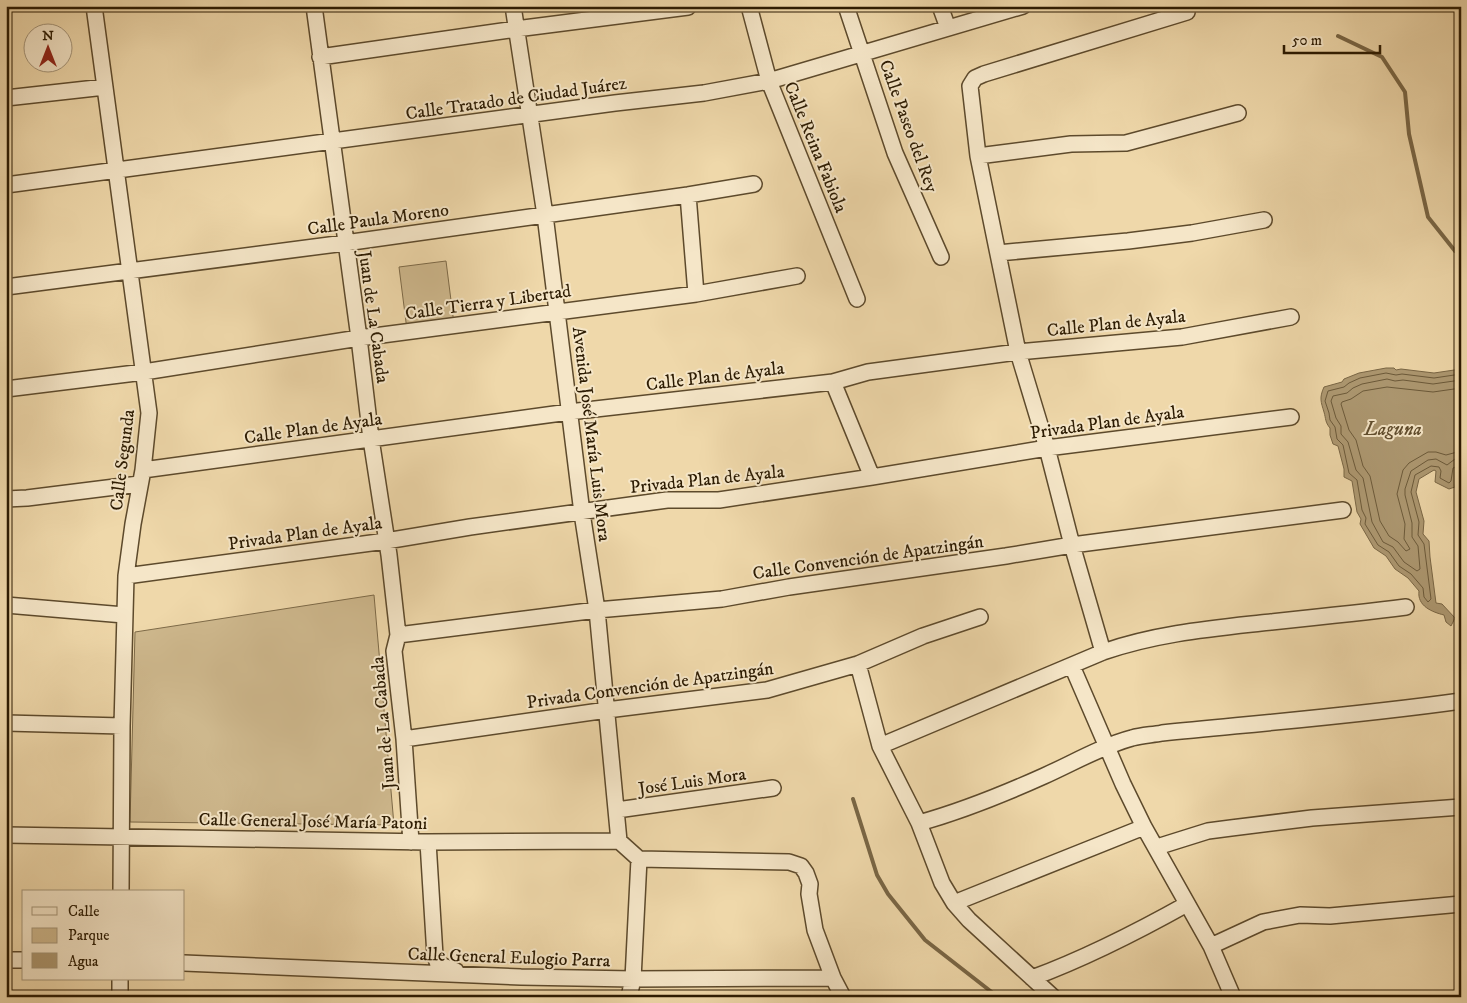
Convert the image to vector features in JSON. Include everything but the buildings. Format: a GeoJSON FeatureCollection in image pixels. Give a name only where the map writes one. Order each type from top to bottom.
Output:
{"type":"FeatureCollection","features":[{"type":"Feature","properties":{"kind":"street","name":"Calle Segunda"},"geometry":{"type":"LineString","coordinates":[[94,6],[149,413],[126,576],[122,726],[121,890]]}},
{"type":"Feature","properties":{"kind":"street","name":"Juan de La Cabada"},"geometry":{"type":"LineString","coordinates":[[314,6],[398,636],[394,651],[404,739],[411,842]]}},
{"type":"Feature","properties":{"kind":"street","name":"Avenida José María Luis Mora"},"geometry":{"type":"LineString","coordinates":[[513,6],[545,215],[582,513],[597,610],[599,648],[607,710],[619,841]]}},
{"type":"Feature","properties":{"kind":"street","name":"Calle Reina Fabiola"},"geometry":{"type":"LineString","coordinates":[[749,6],[770,81],[857,299]]}},
{"type":"Feature","properties":{"kind":"street","name":"Calle Paseo del Rey"},"geometry":{"type":"LineString","coordinates":[[846,6],[895,153],[941,257]]}},
{"type":"Feature","properties":{"kind":"street"},"geometry":{"type":"LineString","coordinates":[[940,6],[948,28]]}},
{"type":"Feature","properties":{"kind":"street","name":"Calle Tratado de Ciudad Juárez"},"geometry":{"type":"LineString","coordinates":[[6,185],[530,114],[704,93],[770,81],[1023,6]]}},
{"type":"Feature","properties":{"kind":"street"},"geometry":{"type":"LineString","coordinates":[[320,57],[688,7]]}},
{"type":"Feature","properties":{"kind":"street"},"geometry":{"type":"LineString","coordinates":[[1103,652],[1072,545],[1047,448],[1018,352],[978,156],[969,92],[970,86],[976,78],[1187,12]]}},
{"type":"Feature","properties":{"kind":"street"},"geometry":{"type":"LineString","coordinates":[[6,98],[105,87]]}},
{"type":"Feature","properties":{"kind":"street"},"geometry":{"type":"LineString","coordinates":[[978,156],[1071,144],[1126,143],[1238,113]]}},
{"type":"Feature","properties":{"kind":"street","name":"Calle Paula Moreno"},"geometry":{"type":"LineString","coordinates":[[6,287],[345,243],[754,184]]}},
{"type":"Feature","properties":{"kind":"street"},"geometry":{"type":"LineString","coordinates":[[688,195],[696,294]]}},
{"type":"Feature","properties":{"kind":"street"},"geometry":{"type":"LineString","coordinates":[[998,253],[1192,234],[1264,220]]}},
{"type":"Feature","properties":{"kind":"street","name":"Calle Tierra y Libertad"},"geometry":{"type":"LineString","coordinates":[[6,389],[144,372],[359,338],[696,294],[797,276]]}},
{"type":"Feature","properties":{"kind":"street","name":"Calle Plan de Ayala"},"geometry":{"type":"LineString","coordinates":[[6,499],[27,498],[371,439],[570,412],[834,382],[868,372],[1018,352],[1182,337],[1290,317]]}},
{"type":"Feature","properties":{"kind":"street"},"geometry":{"type":"LineString","coordinates":[[834,382],[872,477]]}},
{"type":"Feature","properties":{"kind":"street","name":"Privada Plan de Ayala"},"geometry":{"type":"LineString","coordinates":[[126,576],[386,541],[470,527],[667,500],[718,500],[1047,448],[1291,417]]}},
{"type":"Feature","properties":{"kind":"street","name":"Calle Convención de Apatzingán"},"geometry":{"type":"LineString","coordinates":[[398,636],[597,610],[722,599],[789,586],[1072,545],[1343,510]]}},
{"type":"Feature","properties":{"kind":"street"},"geometry":{"type":"LineString","coordinates":[[6,605],[124,615]]}},
{"type":"Feature","properties":{"kind":"street"},"geometry":{"type":"LineString","coordinates":[[880,746],[1103,652],[1157,636],[1214,628],[1406,608]]}},
{"type":"Feature","properties":{"kind":"street","name":"Privada Convención de Apatzingán"},"geometry":{"type":"LineString","coordinates":[[404,739],[607,710],[767,690],[858,664],[923,636],[980,617]]}},
{"type":"Feature","properties":{"kind":"street"},"geometry":{"type":"LineString","coordinates":[[858,664],[880,746],[919,823],[942,883],[954,904],[1052,996]]}},
{"type":"Feature","properties":{"kind":"street"},"geometry":{"type":"LineString","coordinates":[[1072,666],[1144,827],[1157,847],[1211,946],[1230,996]]}},
{"type":"Feature","properties":{"kind":"street"},"geometry":{"type":"LineString","coordinates":[[919,823],[988,799],[1132,738],[1162,733],[1390,711],[1461,701]]}},
{"type":"Feature","properties":{"kind":"street"},"geometry":{"type":"LineString","coordinates":[[6,723],[122,726]]}},
{"type":"Feature","properties":{"kind":"street","name":"José Luis Mora"},"geometry":{"type":"LineString","coordinates":[[617,810],[773,788]]}},
{"type":"Feature","properties":{"kind":"street"},"geometry":{"type":"LineString","coordinates":[[1157,847],[1208,831],[1312,818],[1461,807]]}},
{"type":"Feature","properties":{"kind":"street"},"geometry":{"type":"LineString","coordinates":[[954,904],[1144,827]]}},
{"type":"Feature","properties":{"kind":"street","name":"Calle General José María Patoni"},"geometry":{"type":"LineString","coordinates":[[6,835],[411,842],[619,841]]}},
{"type":"Feature","properties":{"kind":"street"},"geometry":{"type":"LineString","coordinates":[[619,841],[639,859],[789,862],[801,866],[810,884],[809,894],[815,930],[833,978],[843,997]]}},
{"type":"Feature","properties":{"kind":"street"},"geometry":{"type":"LineString","coordinates":[[428,842],[432,924],[438,964],[467,976]]}},
{"type":"Feature","properties":{"kind":"street"},"geometry":{"type":"LineString","coordinates":[[630,997],[633,979],[639,859]]}},
{"type":"Feature","properties":{"kind":"street"},"geometry":{"type":"LineString","coordinates":[[1032,978],[1066,965],[1142,929],[1187,904]]}},
{"type":"Feature","properties":{"kind":"street"},"geometry":{"type":"LineString","coordinates":[[1211,946],[1263,922],[1300,915],[1330,916],[1461,904]]}},
{"type":"Feature","properties":{"kind":"street"},"geometry":{"type":"LineString","coordinates":[[6,960],[22,960]]}},
{"type":"Feature","properties":{"kind":"street","name":"Calle General Eulogio Parra"},"geometry":{"type":"LineString","coordinates":[[185,964],[467,976],[633,979],[833,978]]}},
{"type":"Feature","properties":{"kind":"street"},"geometry":{"type":"LineString","coordinates":[[120,980],[120,997]]}},
{"type":"Feature","properties":{"kind":"green space"},"geometry":{"type":"Polygon","coordinates":[[[446,261],[454,324],[407,330],[399,267],[446,261]]]}},
{"type":"Feature","properties":{"kind":"green space"},"geometry":{"type":"Polygon","coordinates":[[[374,595],[394,825],[130,822],[135,632],[374,595]]]}},
{"type":"Feature","properties":{"kind":"water","name":"Laguna"},"geometry":{"type":"Polygon","coordinates":[[[1386,368],[1434,373],[1461,369],[1461,469],[1457,471],[1455,487],[1449,489],[1435,482],[1436,471],[1434,470],[1419,479],[1416,492],[1424,521],[1423,534],[1429,541],[1436,603],[1442,604],[1455,618],[1451,626],[1446,622],[1444,615],[1426,608],[1420,601],[1419,591],[1408,578],[1395,569],[1386,556],[1374,548],[1360,524],[1361,519],[1357,512],[1352,481],[1344,477],[1344,469],[1338,446],[1333,444],[1330,428],[1326,422],[1321,397],[1324,387],[1342,382],[1344,379],[1359,373],[1386,368]]]}},
{"type":"Feature","properties":{"kind":"waterway"},"geometry":{"type":"LineString","coordinates":[[1338,36],[1382,57],[1405,92],[1409,134],[1428,217],[1455,251],[1461,253]]}},
{"type":"Feature","properties":{"kind":"waterway"},"geometry":{"type":"LineString","coordinates":[[853,799],[877,875],[888,894],[925,940],[998,997]]}}]}
